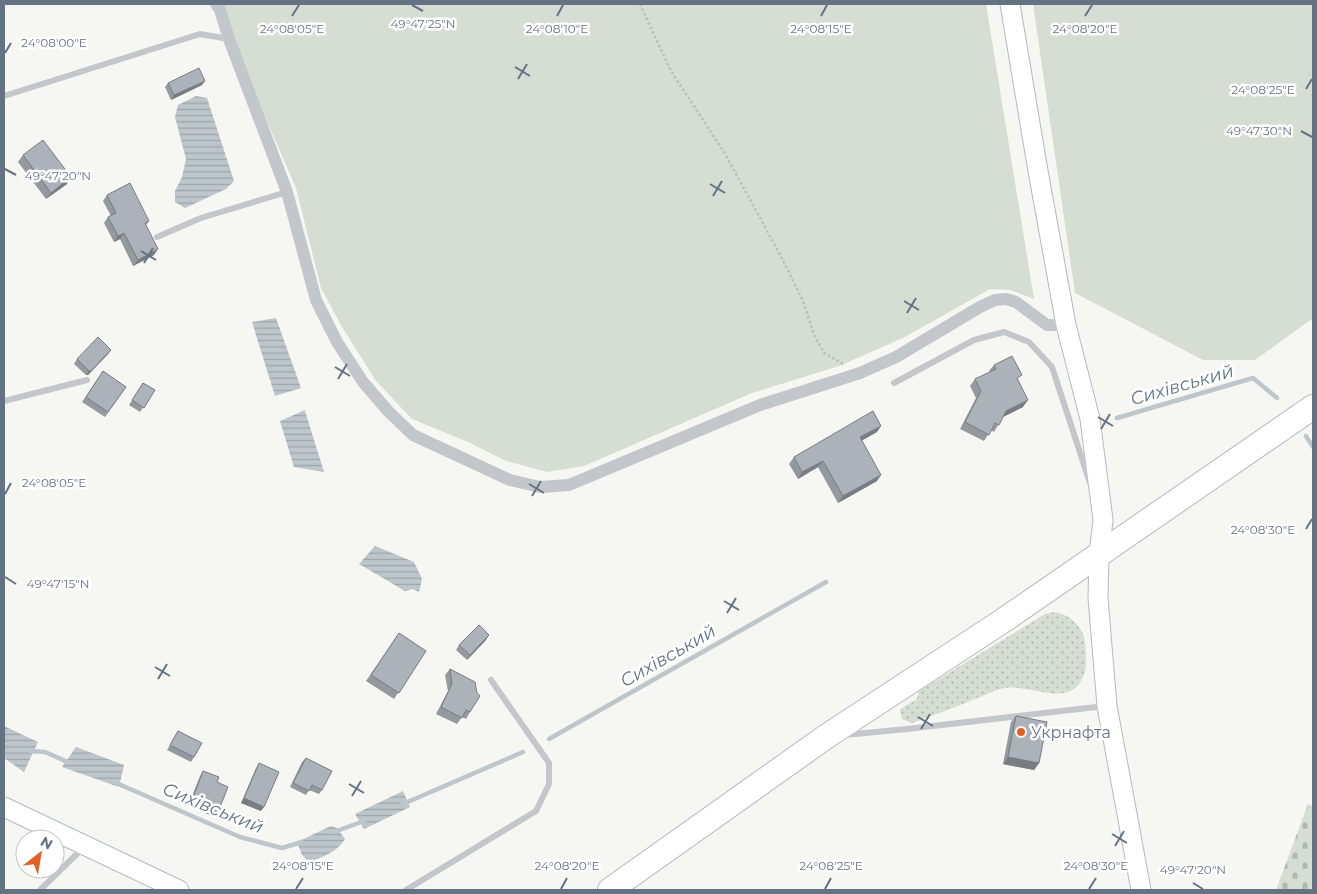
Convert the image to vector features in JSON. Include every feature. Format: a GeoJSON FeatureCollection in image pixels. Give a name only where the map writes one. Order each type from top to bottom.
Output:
{"type":"FeatureCollection","features":[{"type":"Feature","properties":{"kind":"highway"},"geometry":{"type":"LineString","coordinates":[[610,890],[827,736],[1099,556],[1313,407]]}},
{"type":"Feature","properties":{"kind":"street"},"geometry":{"type":"LineString","coordinates":[[216,4],[220,10],[287,192],[316,300],[337,342],[362,382],[413,436],[510,480],[540,488],[569,485],[760,405],[860,373],[896,357],[995,300],[1006,299],[1016,302],[1047,325],[1066,324]]}},
{"type":"Feature","properties":{"kind":"street"},"geometry":{"type":"LineString","coordinates":[[1010,4],[1066,324],[1090,419],[1103,520],[1099,556],[1098,598],[1107,706],[1141,890]]}},
{"type":"Feature","properties":{"kind":"street"},"geometry":{"type":"LineString","coordinates":[[4,807],[179,890]]}},
{"type":"Feature","properties":{"kind":"lane"},"geometry":{"type":"LineString","coordinates":[[4,96],[200,34],[230,39]]}},
{"type":"Feature","properties":{"kind":"lane"},"geometry":{"type":"LineString","coordinates":[[157,236],[201,218],[287,192]]}},
{"type":"Feature","properties":{"kind":"lane"},"geometry":{"type":"LineString","coordinates":[[894,383],[974,340],[1004,332],[1029,342],[1052,368],[1103,520]]}},
{"type":"Feature","properties":{"kind":"lane"},"geometry":{"type":"LineString","coordinates":[[4,401],[87,380]]}},
{"type":"Feature","properties":{"kind":"lane"},"geometry":{"type":"LineString","coordinates":[[406,890],[536,811],[549,784],[549,763],[491,680]]}},
{"type":"Feature","properties":{"kind":"lane"},"geometry":{"type":"LineString","coordinates":[[827,736],[907,729],[1107,706]]}},
{"type":"Feature","properties":{"kind":"lane"},"geometry":{"type":"LineString","coordinates":[[40,890],[85,846]]}},
{"type":"Feature","properties":{"kind":"path"},"geometry":{"type":"LineString","coordinates":[[640,4],[671,71],[724,152],[784,262],[802,301],[814,335],[824,353],[860,373]]}},
{"type":"Feature","properties":{"kind":"green space"},"geometry":{"type":"Polygon","coordinates":[[[220,4],[986,4],[1034,299],[1011,290],[990,289],[903,338],[839,366],[752,393],[584,466],[547,472],[506,461],[468,442],[412,419],[376,381],[342,327],[321,288],[296,188],[220,4]]]}},
{"type":"Feature","properties":{"kind":"green space"},"geometry":{"type":"Polygon","coordinates":[[[1033,4],[1313,4],[1313,318],[1255,360],[1203,360],[1075,293],[1033,4]]]}},
{"type":"Feature","properties":{"kind":"green space"},"geometry":{"type":"Polygon","coordinates":[[[1054,612],[1063,614],[1071,619],[1078,625],[1084,637],[1085,671],[1080,683],[1072,690],[1062,693],[1051,693],[1005,688],[912,723],[902,719],[900,709],[917,699],[919,691],[1045,614],[1054,612]]]}},
{"type":"Feature","properties":{"kind":"green space"},"geometry":{"type":"Polygon","coordinates":[[[1308,804],[1313,806],[1313,890],[1276,890],[1308,804]]]}},
{"type":"Feature","properties":{"kind":"shaded area"},"geometry":{"type":"Polygon","coordinates":[[[196,96],[207,98],[234,181],[226,189],[185,208],[175,202],[175,191],[182,177],[186,159],[175,117],[178,105],[196,96]]]}},
{"type":"Feature","properties":{"kind":"shaded area"},"geometry":{"type":"Polygon","coordinates":[[[276,318],[301,388],[275,396],[252,322],[276,318]]]}},
{"type":"Feature","properties":{"kind":"shaded area"},"geometry":{"type":"Polygon","coordinates":[[[305,410],[324,472],[294,467],[280,421],[305,410]]]}},
{"type":"Feature","properties":{"kind":"shaded area"},"geometry":{"type":"Polygon","coordinates":[[[375,546],[414,562],[422,579],[419,592],[413,589],[405,591],[359,564],[375,546]]]}},
{"type":"Feature","properties":{"kind":"shaded area"},"geometry":{"type":"Polygon","coordinates":[[[4,726],[38,742],[24,772],[4,758],[4,726]]]}},
{"type":"Feature","properties":{"kind":"shaded area"},"geometry":{"type":"Polygon","coordinates":[[[76,747],[124,765],[119,787],[62,767],[76,747]]]}},
{"type":"Feature","properties":{"kind":"shaded area"},"geometry":{"type":"Polygon","coordinates":[[[403,791],[410,807],[364,829],[355,814],[403,791]]]}},
{"type":"Feature","properties":{"kind":"shaded area"},"geometry":{"type":"Polygon","coordinates":[[[331,826],[337,828],[345,839],[342,844],[334,851],[309,862],[302,855],[297,842],[331,826]]]}},
{"type":"Feature","properties":{"kind":"building"},"geometry":{"type":"Polygon","coordinates":[[[199,68],[205,81],[174,95],[168,83],[199,68]]]}},
{"type":"Feature","properties":{"kind":"building"},"geometry":{"type":"Polygon","coordinates":[[[43,140],[71,177],[51,193],[23,155],[43,140]]]}},
{"type":"Feature","properties":{"kind":"building"},"geometry":{"type":"Polygon","coordinates":[[[130,183],[149,221],[145,223],[158,249],[138,260],[124,233],[118,236],[108,217],[116,213],[107,195],[130,183]]]}},
{"type":"Feature","properties":{"kind":"building"},"geometry":{"type":"Polygon","coordinates":[[[98,337],[111,350],[89,371],[77,359],[98,337]]]}},
{"type":"Feature","properties":{"kind":"building"},"geometry":{"type":"Polygon","coordinates":[[[1012,356],[1022,375],[1017,378],[1028,400],[1006,411],[999,425],[995,423],[989,435],[965,422],[981,391],[975,379],[996,369],[994,365],[1012,356]]]}},
{"type":"Feature","properties":{"kind":"building"},"geometry":{"type":"Polygon","coordinates":[[[103,371],[126,387],[108,412],[86,397],[103,371]]]}},
{"type":"Feature","properties":{"kind":"building"},"geometry":{"type":"Polygon","coordinates":[[[143,383],[155,390],[144,408],[132,400],[143,383]]]}},
{"type":"Feature","properties":{"kind":"building"},"geometry":{"type":"Polygon","coordinates":[[[873,411],[881,426],[860,437],[881,475],[843,496],[823,461],[802,472],[794,457],[873,411]]]}},
{"type":"Feature","properties":{"kind":"building"},"geometry":{"type":"Polygon","coordinates":[[[479,625],[489,635],[470,655],[459,645],[479,625]]]}},
{"type":"Feature","properties":{"kind":"building"},"geometry":{"type":"Polygon","coordinates":[[[399,633],[426,651],[399,693],[371,675],[399,633]]]}},
{"type":"Feature","properties":{"kind":"building"},"geometry":{"type":"Polygon","coordinates":[[[450,669],[475,682],[477,693],[480,696],[470,712],[466,710],[462,718],[441,707],[452,684],[450,669]]]}},
{"type":"Feature","properties":{"kind":"building"},"geometry":{"type":"Polygon","coordinates":[[[1016,716],[1047,722],[1039,763],[1008,757],[1016,716]]]}},
{"type":"Feature","properties":{"kind":"building"},"geometry":{"type":"Polygon","coordinates":[[[178,731],[202,743],[194,757],[170,745],[178,731]]]}},
{"type":"Feature","properties":{"kind":"building"},"geometry":{"type":"Polygon","coordinates":[[[306,758],[332,771],[322,790],[312,785],[309,791],[293,783],[306,758]]]}},
{"type":"Feature","properties":{"kind":"building"},"geometry":{"type":"Polygon","coordinates":[[[259,763],[279,772],[264,807],[244,798],[259,763]]]}},
{"type":"Feature","properties":{"kind":"building"},"geometry":{"type":"Polygon","coordinates":[[[203,771],[219,777],[217,782],[228,787],[218,812],[201,806],[202,804],[192,800],[203,771]]]}},
{"type":"Feature","properties":{"kind":"waterway","name":"Сихівський"},"geometry":{"type":"LineString","coordinates":[[1117,418],[1253,378],[1277,398]]}},
{"type":"Feature","properties":{"kind":"waterway","name":"Сихівський"},"geometry":{"type":"LineString","coordinates":[[1306,436],[1313,447]]}},
{"type":"Feature","properties":{"kind":"waterway","name":"Сихівський"},"geometry":{"type":"LineString","coordinates":[[549,739],[826,582]]}},
{"type":"Feature","properties":{"kind":"waterway","name":"Сихівський"},"geometry":{"type":"LineString","coordinates":[[30,751],[45,752],[70,763]]}},
{"type":"Feature","properties":{"kind":"waterway","name":"Сихівський"},"geometry":{"type":"LineString","coordinates":[[403,804],[523,752]]}},
{"type":"Feature","properties":{"kind":"waterway","name":"Сихівський"},"geometry":{"type":"LineString","coordinates":[[114,782],[240,837],[282,848],[302,842]]}},
{"type":"Feature","properties":{"kind":"waterway","name":"Сихівський"},"geometry":{"type":"LineString","coordinates":[[334,832],[364,821]]}},
{"type":"Feature","properties":{"kind":"place","name":"Укрнафта"},"geometry":{"type":"Point","coordinates":[1021,732]}}]}
